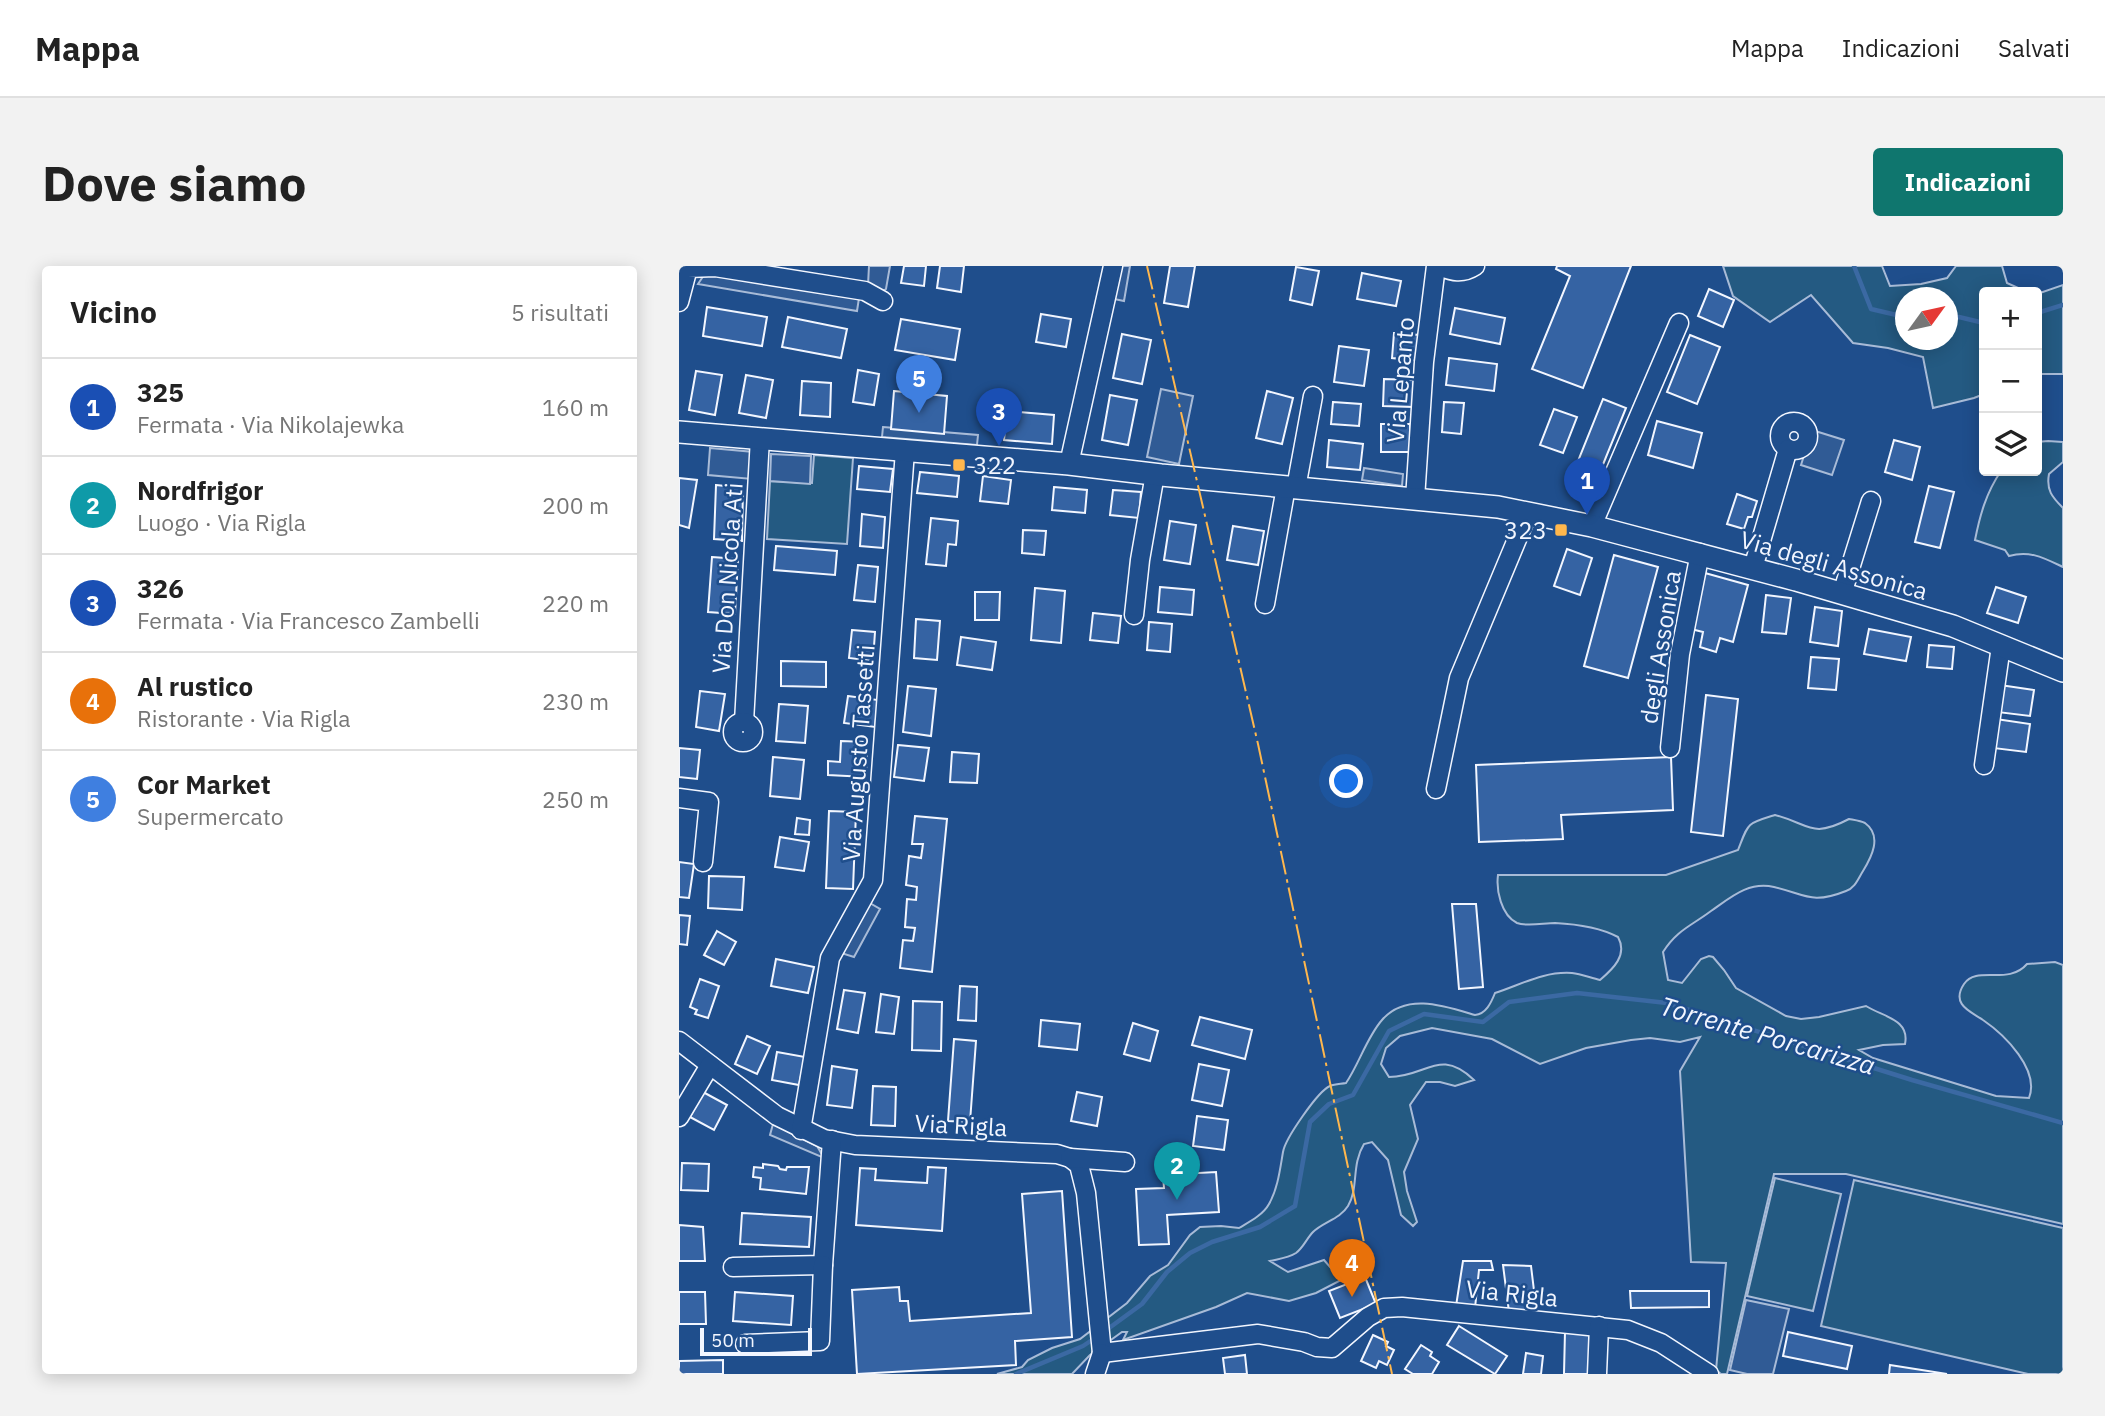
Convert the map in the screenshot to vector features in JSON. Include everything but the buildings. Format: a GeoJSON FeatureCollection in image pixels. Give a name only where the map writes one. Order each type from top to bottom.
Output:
{"type":"FeatureCollection","features":[{"type":"Feature","properties":{"kind":"main road","name":"Via degli Assonica"},"geometry":{"type":"LineString","coordinates":[[679,432],[1069,464],[1499,507],[1588,525],[1700,553],[1953,626],[2063,671]]}},
{"type":"Feature","properties":{"kind":"street"},"geometry":{"type":"LineString","coordinates":[[1069,464],[1113,266]]}},
{"type":"Feature","properties":{"kind":"street"},"geometry":{"type":"LineString","coordinates":[[1437,266],[1454,272],[1466,271],[1475,266]]}},
{"type":"Feature","properties":{"kind":"street","name":"Via Lepanto"},"geometry":{"type":"LineString","coordinates":[[1415,499],[1424,362],[1437,266]]}},
{"type":"Feature","properties":{"kind":"street"},"geometry":{"type":"LineString","coordinates":[[679,302],[688,268],[716,267],[865,291],[883,301]]}},
{"type":"Feature","properties":{"kind":"street"},"geometry":{"type":"LineString","coordinates":[[1588,525],[1679,323]]}},
{"type":"Feature","properties":{"kind":"street"},"geometry":{"type":"LineString","coordinates":[[1265,604],[1313,396]]}},
{"type":"Feature","properties":{"kind":"street","name":"Via Don Nicola Ati"},"geometry":{"type":"LineString","coordinates":[[744,722],[760,438]]}},
{"type":"Feature","properties":{"kind":"street"},"geometry":{"type":"LineString","coordinates":[[1753,568],[1788,449]]}},
{"type":"Feature","properties":{"kind":"street","name":"Via Augusto Tassetti"},"geometry":{"type":"LineString","coordinates":[[801,1130],[829,958],[873,880],[905,451]]}},
{"type":"Feature","properties":{"kind":"street"},"geometry":{"type":"LineString","coordinates":[[1134,615],[1140,560],[1155,474]]}},
{"type":"Feature","properties":{"kind":"street"},"geometry":{"type":"LineString","coordinates":[[1842,594],[1871,501]]}},
{"type":"Feature","properties":{"kind":"street"},"geometry":{"type":"LineString","coordinates":[[1436,789],[1459,678],[1528,513]]}},
{"type":"Feature","properties":{"kind":"street","name":"degli Assonica"},"geometry":{"type":"LineString","coordinates":[[1670,748],[1680,654],[1700,553]]}},
{"type":"Feature","properties":{"kind":"street"},"geometry":{"type":"LineString","coordinates":[[1984,765],[2001,646]]}},
{"type":"Feature","properties":{"kind":"street"},"geometry":{"type":"LineString","coordinates":[[679,798],[709,803],[703,862]]}},
{"type":"Feature","properties":{"kind":"street","name":"Via Rigla"},"geometry":{"type":"LineString","coordinates":[[679,1041],[777,1116],[801,1130],[832,1140],[855,1145],[1057,1154],[1070,1158],[1125,1162]]}},
{"type":"Feature","properties":{"kind":"street"},"geometry":{"type":"LineString","coordinates":[[679,1117],[710,1065]]}},
{"type":"Feature","properties":{"kind":"street"},"geometry":{"type":"LineString","coordinates":[[745,1344],[820,1341],[832,1140]]}},
{"type":"Feature","properties":{"kind":"street"},"geometry":{"type":"LineString","coordinates":[[1070,1158],[1079,1166],[1086,1193],[1101,1340],[1095,1374]]}},
{"type":"Feature","properties":{"kind":"street"},"geometry":{"type":"LineString","coordinates":[[733,1267],[823,1265]]}},
{"type":"Feature","properties":{"kind":"street","name":"Via Rigla"},"geometry":{"type":"LineString","coordinates":[[1101,1340],[1258,1334],[1332,1348],[1368,1317],[1384,1308],[1414,1308],[1628,1330],[1661,1343],[1709,1374]]}},
{"type":"Feature","properties":{"kind":"street"},"geometry":{"type":"LineString","coordinates":[[1597,1374],[1599,1326]]}},
{"type":"Feature","properties":{"kind":"shaded area"},"geometry":{"type":"Polygon","coordinates":[[[869,266],[890,266],[886,289],[868,301],[859,298],[857,311],[698,284],[706,272],[868,285],[869,266]]]}},
{"type":"Feature","properties":{"kind":"shaded area"},"geometry":{"type":"Polygon","coordinates":[[[1119,266],[1130,266],[1124,301],[1114,299],[1119,266]]]}},
{"type":"Feature","properties":{"kind":"shaded area"},"geometry":{"type":"Polygon","coordinates":[[[1723,266],[1882,266],[1890,286],[1921,284],[1947,278],[1956,266],[2002,266],[2007,283],[2016,287],[1979,287],[1979,396],[1933,408],[1923,357],[1896,350],[1958,350],[1958,287],[1895,287],[1895,350],[1853,343],[1811,295],[1770,322],[1733,296],[1723,266]]]}},
{"type":"Feature","properties":{"kind":"shaded area"},"geometry":{"type":"Polygon","coordinates":[[[2063,285],[2063,374],[2042,374],[2042,292],[2063,285]]]}},
{"type":"Feature","properties":{"kind":"shaded area"},"geometry":{"type":"Polygon","coordinates":[[[1161,389],[1193,396],[1179,464],[1147,457],[1161,389]]]}},
{"type":"Feature","properties":{"kind":"shaded area"},"geometry":{"type":"Polygon","coordinates":[[[883,427],[978,435],[977,445],[882,437],[883,427]]]}},
{"type":"Feature","properties":{"kind":"shaded area"},"geometry":{"type":"Polygon","coordinates":[[[1812,430],[1844,440],[1832,475],[1801,465],[1812,430]]]}},
{"type":"Feature","properties":{"kind":"shaded area"},"geometry":{"type":"Polygon","coordinates":[[[2042,442],[2063,442],[2063,462],[2049,474],[2048,485],[2063,508],[2063,567],[2030,554],[2009,556],[2005,550],[1975,540],[1984,504],[1998,476],[2042,476],[2042,442]]]}},
{"type":"Feature","properties":{"kind":"shaded area"},"geometry":{"type":"Polygon","coordinates":[[[710,448],[754,452],[752,479],[708,475],[710,448]]]}},
{"type":"Feature","properties":{"kind":"shaded area"},"geometry":{"type":"Polygon","coordinates":[[[771,454],[811,456],[810,484],[770,481],[771,454]]]}},
{"type":"Feature","properties":{"kind":"shaded area"},"geometry":{"type":"Polygon","coordinates":[[[814,455],[853,458],[847,544],[767,539],[770,481],[812,483],[814,455]]]}},
{"type":"Feature","properties":{"kind":"shaded area"},"geometry":{"type":"Polygon","coordinates":[[[1364,468],[1403,474],[1402,486],[1362,480],[1364,468]]]}},
{"type":"Feature","properties":{"kind":"shaded area"},"geometry":{"type":"Polygon","coordinates":[[[1775,815],[1818,829],[1849,819],[1865,823],[1873,834],[1874,847],[1856,883],[1849,890],[1816,898],[1765,886],[1756,886],[1740,892],[1685,929],[1668,945],[1663,952],[1668,980],[1682,983],[1701,959],[1709,956],[1724,970],[1736,988],[1786,1016],[1801,1019],[1819,1017],[1866,1006],[1894,1020],[1903,1029],[1905,1036],[1905,1044],[1859,1050],[1873,1058],[1996,1096],[2029,1098],[2030,1076],[2018,1054],[1992,1027],[1964,1007],[1960,991],[1964,984],[1977,976],[2011,974],[2027,964],[2055,962],[2063,965],[2063,1224],[1846,1174],[1774,1174],[1727,1374],[1721,1374],[1716,1370],[1726,1263],[1691,1262],[1680,1071],[1700,1037],[1680,1042],[1650,1038],[1631,1040],[1586,1048],[1540,1064],[1492,1039],[1432,1028],[1400,1036],[1386,1048],[1381,1064],[1389,1077],[1442,1065],[1462,1070],[1474,1080],[1455,1086],[1426,1082],[1410,1105],[1418,1139],[1404,1172],[1417,1222],[1413,1226],[1401,1215],[1388,1160],[1372,1142],[1364,1144],[1358,1160],[1351,1199],[1345,1210],[1313,1232],[1296,1253],[1270,1261],[1288,1272],[1324,1260],[1337,1275],[1347,1277],[1316,1293],[1289,1301],[1247,1293],[1216,1307],[1123,1340],[1127,1332],[1122,1332],[1090,1355],[1072,1374],[997,1374],[1022,1367],[1028,1360],[1052,1348],[1080,1339],[1127,1303],[1150,1276],[1168,1265],[1190,1235],[1200,1227],[1239,1228],[1263,1212],[1275,1192],[1283,1152],[1296,1127],[1325,1090],[1332,1085],[1346,1083],[1372,1034],[1392,1011],[1402,1006],[1426,1004],[1475,1015],[1485,1010],[1495,993],[1532,979],[1572,973],[1600,980],[1618,961],[1621,944],[1618,937],[1611,934],[1579,925],[1517,923],[1503,908],[1498,875],[1666,875],[1738,850],[1750,825],[1775,815]]]}},
{"type":"Feature","properties":{"kind":"shaded area"},"geometry":{"type":"Polygon","coordinates":[[[868,902],[880,909],[854,957],[841,953],[868,902]]]}},
{"type":"Feature","properties":{"kind":"shaded area"},"geometry":{"type":"Polygon","coordinates":[[[773,1124],[817,1146],[824,1158],[770,1135],[773,1124]]]}},
{"type":"Feature","properties":{"kind":"shaded area"},"geometry":{"type":"Polygon","coordinates":[[[1775,1178],[1841,1194],[1813,1311],[1747,1296],[1775,1178]]]}},
{"type":"Feature","properties":{"kind":"shaded area"},"geometry":{"type":"Polygon","coordinates":[[[1854,1180],[2063,1228],[2063,1374],[2028,1374],[1821,1326],[1854,1180]]]}},
{"type":"Feature","properties":{"kind":"shaded area"},"geometry":{"type":"Polygon","coordinates":[[[1746,1300],[1789,1309],[1773,1374],[1747,1374],[1730,1370],[1746,1300]]]}},
{"type":"Feature","properties":{"kind":"waterway"},"geometry":{"type":"LineString","coordinates":[[1854,266],[1871,309],[1895,315]]}},
{"type":"Feature","properties":{"kind":"waterway"},"geometry":{"type":"LineString","coordinates":[[2042,311],[2063,305]]}},
{"type":"Feature","properties":{"kind":"waterway"},"geometry":{"type":"LineString","coordinates":[[1958,317],[1979,322]]}},
{"type":"Feature","properties":{"kind":"waterway","name":"Torrente Porcarizza"},"geometry":{"type":"LineString","coordinates":[[1105,1331],[1142,1304],[1167,1272],[1190,1253],[1212,1242],[1260,1227],[1295,1206],[1310,1122],[1329,1104],[1353,1095],[1389,1031],[1424,1014],[1483,1022],[1509,1002],[1577,993],[1667,1003],[1912,1080],[2063,1123]]}},
{"type":"Feature","properties":{"kind":"waterway","name":"Torrente Porcarizza"},"geometry":{"type":"LineString","coordinates":[[1016,1374],[1083,1346],[1095,1338]]}},
{"type":"Feature","properties":{"kind":"power"},"geometry":{"type":"LineString","coordinates":[[1147,266],[1258,744],[1392,1374]]}},
{"type":"Feature","properties":{"kind":"place","name":"Cor Market"},"geometry":{"type":"Point","coordinates":[919,413]}},
{"type":"Feature","properties":{"kind":"place","name":"326"},"geometry":{"type":"Point","coordinates":[999,446]}},
{"type":"Feature","properties":{"kind":"place","name":"322"},"geometry":{"type":"Point","coordinates":[959,465]}},
{"type":"Feature","properties":{"kind":"place","name":"325"},"geometry":{"type":"Point","coordinates":[1587,515]}},
{"type":"Feature","properties":{"kind":"place","name":"323"},"geometry":{"type":"Point","coordinates":[1561,530]}},
{"type":"Feature","properties":{"kind":"place","name":"Nordfrigor"},"geometry":{"type":"Point","coordinates":[1177,1200]}},
{"type":"Feature","properties":{"kind":"place","name":"Al rustico"},"geometry":{"type":"Point","coordinates":[1352,1297]}}]}
